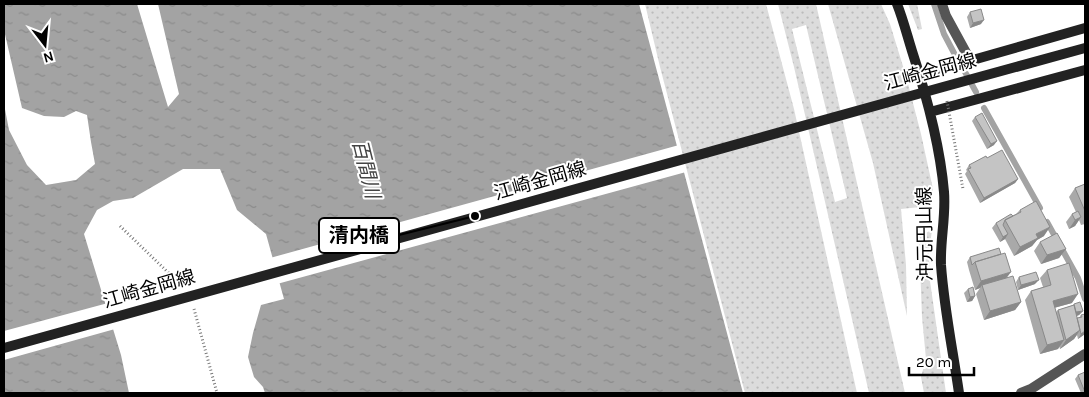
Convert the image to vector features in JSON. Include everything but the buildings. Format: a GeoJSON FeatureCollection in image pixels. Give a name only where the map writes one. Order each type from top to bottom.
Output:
{"type":"FeatureCollection","features":[{"type":"Feature","properties":{"kind":"main road","name":"沖元円山線"},"geometry":{"type":"LineString","coordinates":[[897,4],[920,74],[938,151],[944,192],[941,263],[959,393]]}},
{"type":"Feature","properties":{"kind":"main road"},"geometry":{"type":"LineString","coordinates":[[920,74],[1085,28]]}},
{"type":"Feature","properties":{"kind":"main road","name":"江崎金岡線"},"geometry":{"type":"LineString","coordinates":[[4,348],[1085,48]]}},
{"type":"Feature","properties":{"kind":"main road"},"geometry":{"type":"LineString","coordinates":[[930,112],[1085,70]]}},
{"type":"Feature","properties":{"kind":"street"},"geometry":{"type":"LineString","coordinates":[[942,4],[946,16],[970,60]]}},
{"type":"Feature","properties":{"kind":"street"},"geometry":{"type":"LineString","coordinates":[[1021,393],[1031,389],[1085,354]]}},
{"type":"Feature","properties":{"kind":"path"},"geometry":{"type":"LineString","coordinates":[[946,100],[963,189]]}},
{"type":"Feature","properties":{"kind":"shaded area"},"geometry":{"type":"Polygon","coordinates":[[[645,4],[766,4],[794,109],[857,393],[745,393],[645,4]]]}},
{"type":"Feature","properties":{"kind":"shaded area"},"geometry":{"type":"Polygon","coordinates":[[[778,4],[816,4],[905,393],[869,393],[778,4]],[[806,25],[792,29],[835,202],[847,198],[806,25]]]}},
{"type":"Feature","properties":{"kind":"shaded area"},"geometry":{"type":"Polygon","coordinates":[[[828,4],[881,4],[890,24],[906,76],[921,134],[933,189],[930,206],[901,209],[906,265],[907,316],[873,163],[828,4]]]}},
{"type":"Feature","properties":{"kind":"shaded area"},"geometry":{"type":"Polygon","coordinates":[[[908,4],[917,4],[922,29],[918,30],[908,4]]]}},
{"type":"Feature","properties":{"kind":"shaded area"},"geometry":{"type":"Polygon","coordinates":[[[932,230],[929,252],[930,281],[946,393],[924,393],[921,377],[926,359],[922,317],[919,236],[932,230]]]}},
{"type":"Feature","properties":{"kind":"water","name":"百間川"},"geometry":{"type":"Polygon","coordinates":[[[4,4],[137,4],[168,107],[179,94],[158,4],[639,4],[743,393],[265,393],[263,387],[254,377],[248,357],[261,305],[284,299],[266,234],[237,210],[220,169],[183,169],[133,198],[113,201],[97,210],[84,234],[121,355],[129,393],[4,393],[4,104],[9,130],[27,165],[46,185],[76,180],[95,164],[87,115],[76,111],[64,117],[44,116],[22,108],[4,30],[4,4]]]}},
{"type":"Feature","properties":{"kind":"pier"},"geometry":{"type":"Polygon","coordinates":[[[679,145],[686,172],[277,284],[270,258],[679,145]]]}},
{"type":"Feature","properties":{"kind":"pier"},"geometry":{"type":"Polygon","coordinates":[[[108,303],[115,329],[4,360],[4,331],[108,303]]]}},
{"type":"Feature","properties":{"kind":"waterway"},"geometry":{"type":"LineString","coordinates":[[934,4],[944,34],[954,53]]}},
{"type":"Feature","properties":{"kind":"waterway"},"geometry":{"type":"LineString","coordinates":[[965,72],[976,92]]}},
{"type":"Feature","properties":{"kind":"waterway"},"geometry":{"type":"LineString","coordinates":[[984,108],[1040,208]]}},
{"type":"Feature","properties":{"kind":"waterway"},"geometry":{"type":"LineString","coordinates":[[1047,222],[1078,278],[1085,299]]}},
{"type":"Feature","properties":{"kind":"place","name":"清内橋"},"geometry":{"type":"Point","coordinates":[475,216]}}]}
